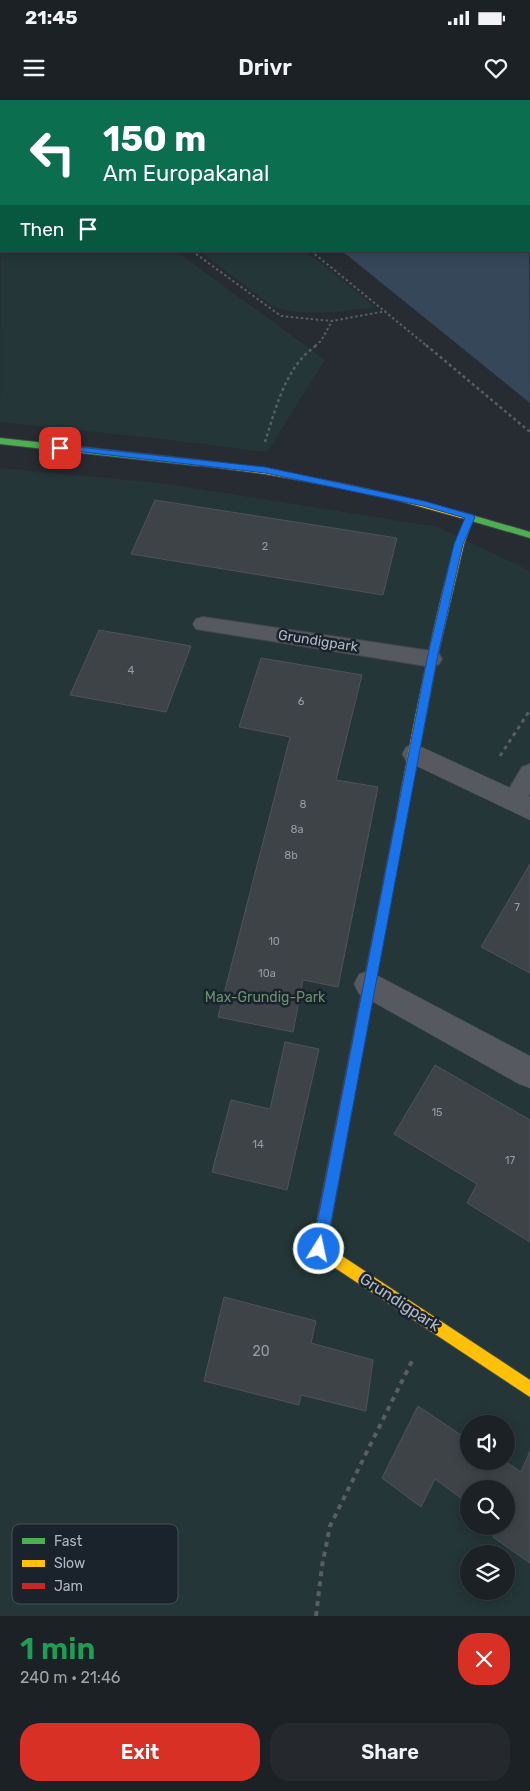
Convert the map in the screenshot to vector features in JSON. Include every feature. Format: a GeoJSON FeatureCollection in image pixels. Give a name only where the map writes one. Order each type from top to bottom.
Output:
{"type":"FeatureCollection","features":[{"type":"Feature","properties":{"kind":"street"},"geometry":{"type":"LineString","coordinates":[[1,444],[265,470],[424,504],[530,535]]}},
{"type":"Feature","properties":{"kind":"street","name":"Grundigpark"},"geometry":{"type":"LineString","coordinates":[[470,517],[459,544],[432,659],[319,1249],[530,1389]]}},
{"type":"Feature","properties":{"kind":"street"},"geometry":{"type":"LineString","coordinates":[[415,754],[521,805]]}},
{"type":"Feature","properties":{"kind":"street"},"geometry":{"type":"LineString","coordinates":[[369,984],[530,1073]]}},
{"type":"Feature","properties":{"kind":"lane","name":"Grundigpark"},"geometry":{"type":"LineString","coordinates":[[203,624],[432,659]]}},
{"type":"Feature","properties":{"kind":"lane"},"geometry":{"type":"LineString","coordinates":[[521,805],[530,773]]}},
{"type":"Feature","properties":{"kind":"path"},"geometry":{"type":"LineString","coordinates":[[193,252],[281,316],[332,321],[386,311]]}},
{"type":"Feature","properties":{"kind":"path"},"geometry":{"type":"LineString","coordinates":[[312,252],[386,311],[530,432]]}},
{"type":"Feature","properties":{"kind":"path"},"geometry":{"type":"LineString","coordinates":[[265,470],[265,437],[282,395],[302,357],[321,341],[332,321]]}},
{"type":"Feature","properties":{"kind":"path"},"geometry":{"type":"LineString","coordinates":[[480,786],[530,710]]}},
{"type":"Feature","properties":{"kind":"path"},"geometry":{"type":"LineString","coordinates":[[316,1616],[322,1566],[330,1526],[432,1323]]}},
{"type":"Feature","properties":{"kind":"green space"},"geometry":{"type":"Polygon","coordinates":[[[1,252],[177,252],[325,360],[267,452],[0,422],[1,252]]]}},
{"type":"Feature","properties":{"kind":"green space"},"geometry":{"type":"Polygon","coordinates":[[[200,252],[307,252],[375,307],[309,313],[283,310],[272,306],[200,252]]]}},
{"type":"Feature","properties":{"kind":"green space","name":"Max-Grundig-Park"},"geometry":{"type":"Polygon","coordinates":[[[0,468],[169,484],[438,527],[530,571],[530,1616],[0,1616],[0,468]]]}},
{"type":"Feature","properties":{"kind":"water"},"geometry":{"type":"Polygon","coordinates":[[[343,252],[529,252],[530,403],[343,252]]]}},
{"type":"Feature","properties":{"kind":"building"},"geometry":{"type":"Polygon","coordinates":[[[155,500],[397,538],[383,595],[131,554],[155,500]]]}},
{"type":"Feature","properties":{"kind":"building"},"geometry":{"type":"Polygon","coordinates":[[[99,630],[191,646],[166,712],[70,695],[99,630]]]}},
{"type":"Feature","properties":{"kind":"building"},"geometry":{"type":"Polygon","coordinates":[[[261,658],[362,675],[336,780],[378,787],[338,987],[303,980],[293,1032],[218,1017],[290,737],[239,727],[261,658]]]}},
{"type":"Feature","properties":{"kind":"building"},"geometry":{"type":"Polygon","coordinates":[[[530,864],[530,973],[481,947],[530,864]]]}},
{"type":"Feature","properties":{"kind":"building"},"geometry":{"type":"Polygon","coordinates":[[[285,1042],[319,1049],[287,1190],[212,1172],[231,1100],[270,1109],[285,1042]]]}},
{"type":"Feature","properties":{"kind":"building"},"geometry":{"type":"Polygon","coordinates":[[[435,1065],[530,1120],[530,1242],[467,1203],[477,1184],[394,1134],[435,1065]]]}},
{"type":"Feature","properties":{"kind":"building"},"geometry":{"type":"Polygon","coordinates":[[[224,1297],[316,1321],[311,1343],[373,1360],[366,1411],[301,1395],[299,1405],[204,1381],[224,1297]]]}},
{"type":"Feature","properties":{"kind":"building"},"geometry":{"type":"Polygon","coordinates":[[[418,1406],[460,1434],[460,1470],[515,1470],[515,1468],[521,1472],[530,1451],[530,1563],[515,1552],[515,1545],[504,1545],[493,1537],[494,1535],[515,1535],[515,1480],[460,1480],[460,1497],[435,1479],[421,1507],[382,1478],[418,1406]]]}},
{"type":"Feature","properties":{"kind":"traffic: fast"},"geometry":{"type":"LineString","coordinates":[[0,441],[199,463]]}},
{"type":"Feature","properties":{"kind":"traffic: fast"},"geometry":{"type":"LineString","coordinates":[[461,515],[530,535]]}},
{"type":"Feature","properties":{"kind":"traffic: slow"},"geometry":{"type":"LineString","coordinates":[[199,463],[265,471],[331,483],[461,515]]}},
{"type":"Feature","properties":{"kind":"traffic: slow"},"geometry":{"type":"LineString","coordinates":[[401,818],[432,659],[459,544],[470,517]]}},
{"type":"Feature","properties":{"kind":"traffic: slow"},"geometry":{"type":"LineString","coordinates":[[325,1216],[319,1249],[530,1389]]}},
{"type":"Feature","properties":{"kind":"traffic: jam"},"geometry":{"type":"LineString","coordinates":[[325,1216],[401,818]]}},
{"type":"Feature","properties":{"kind":"route"},"geometry":{"type":"LineString","coordinates":[[60,448],[265,470],[424,504],[470,517],[459,544],[432,659],[319,1249]]}}]}
